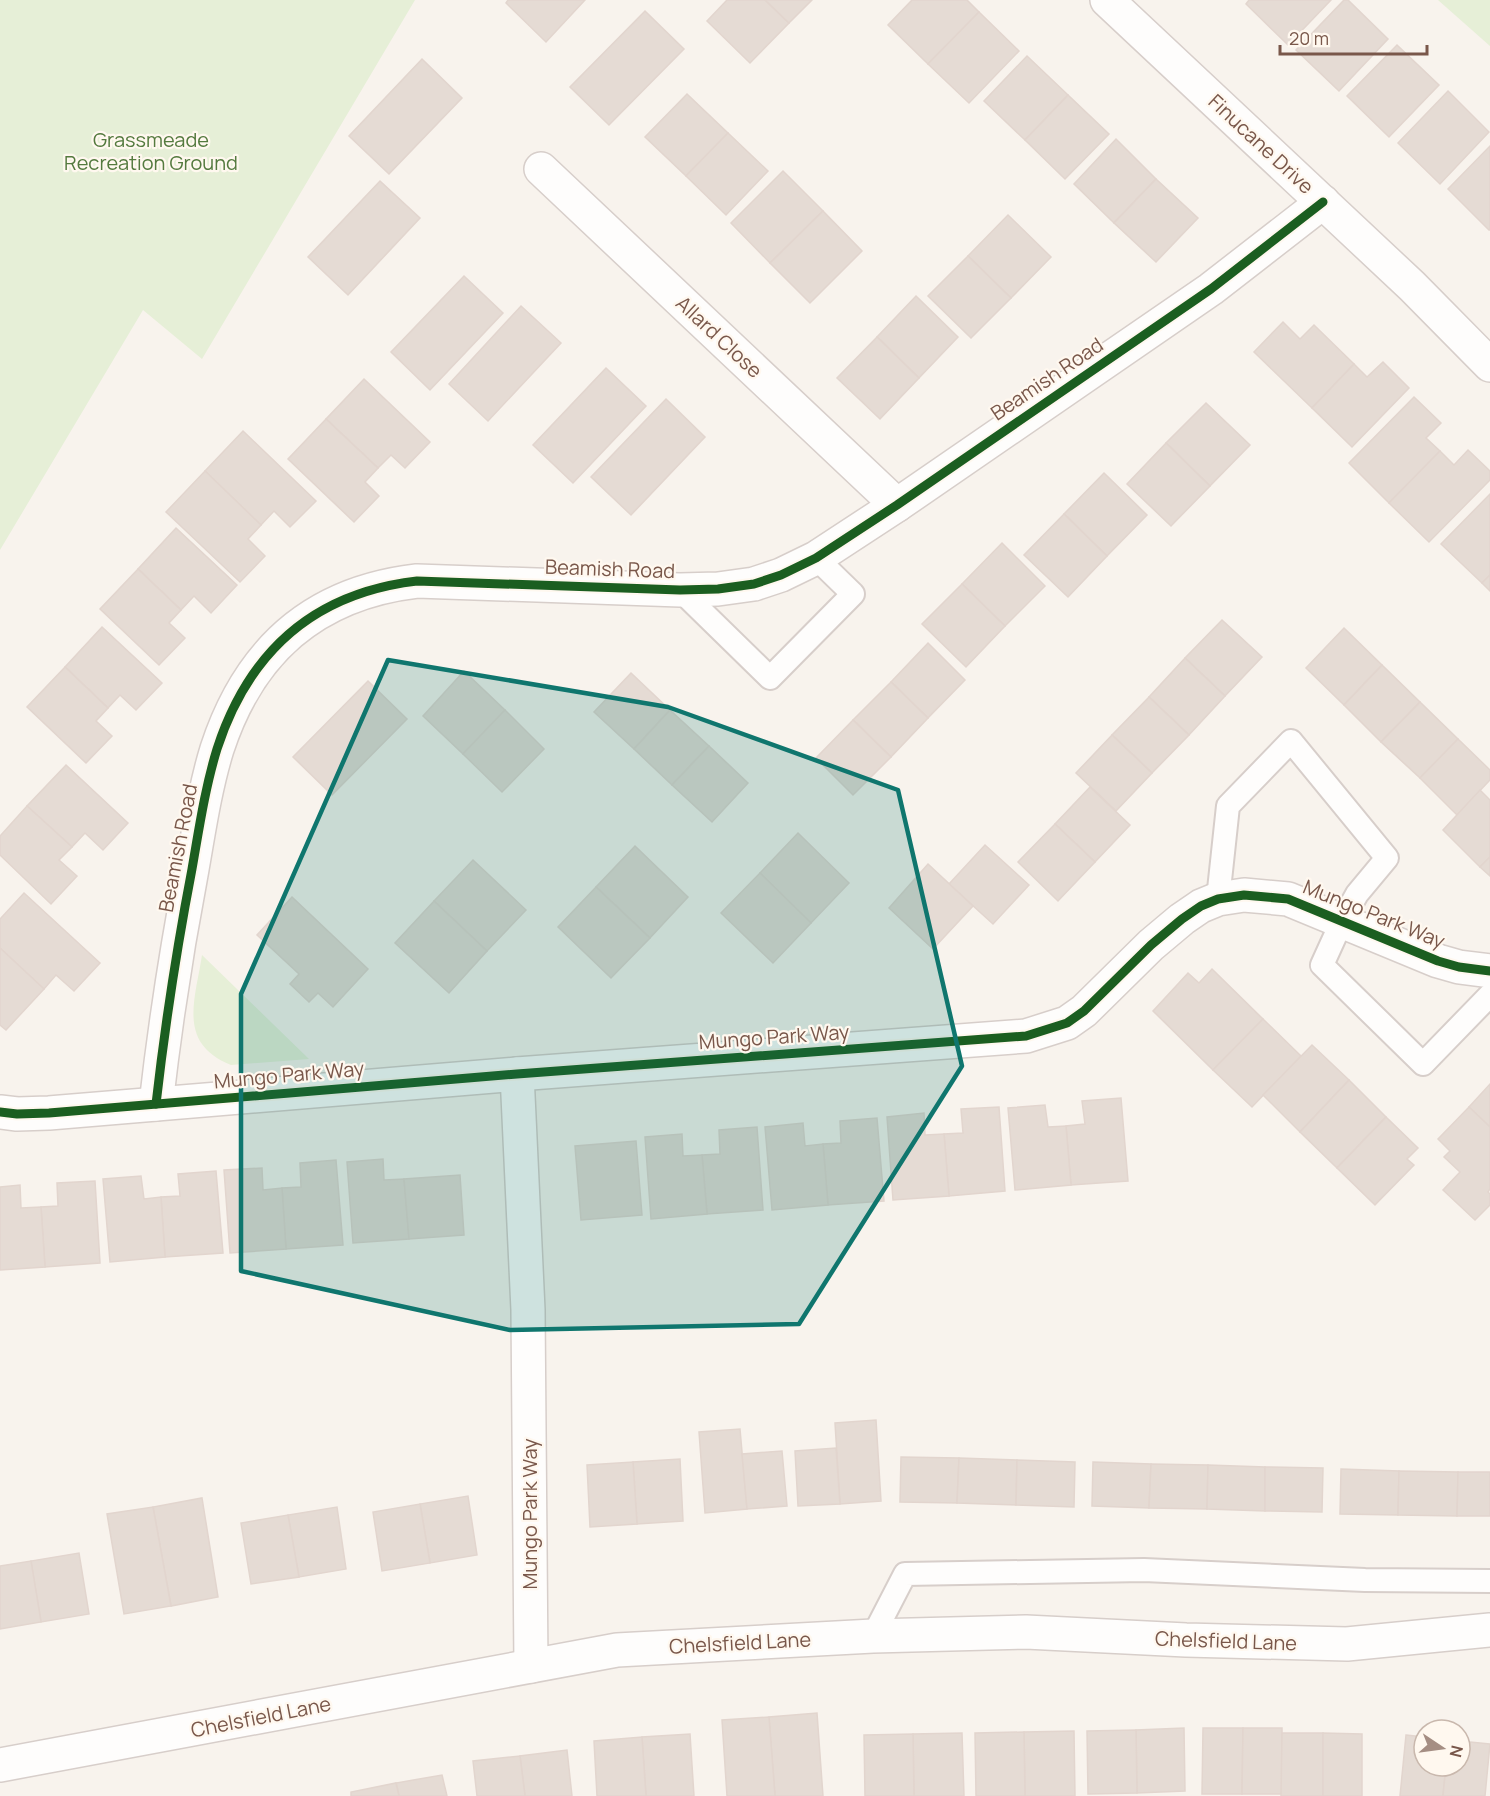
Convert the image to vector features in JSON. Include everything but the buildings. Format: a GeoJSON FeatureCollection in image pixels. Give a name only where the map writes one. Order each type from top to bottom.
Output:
{"type":"FeatureCollection","features":[{"type":"Feature","properties":{"kind":"street","name":"Finucane Drive"},"geometry":{"type":"LineString","coordinates":[[1107,0],[1412,286],[1490,365]]}},
{"type":"Feature","properties":{"kind":"street","name":"Allard Close"},"geometry":{"type":"LineString","coordinates":[[541,169],[897,504]]}},
{"type":"Feature","properties":{"kind":"street","name":"Beamish Road"},"geometry":{"type":"LineString","coordinates":[[156,1104],[166,1014],[177,947],[208,783],[217,749],[246,685],[264,658],[284,636],[310,617],[339,601],[363,591],[417,580],[680,590],[718,589],[754,584],[781,575],[816,558],[1211,289],[1323,202]]}},
{"type":"Feature","properties":{"kind":"street","name":"Mungo Park Way"},"geometry":{"type":"LineString","coordinates":[[0,1112],[49,1113],[517,1074],[1026,1036],[1067,1023],[1084,1011],[1151,945],[1201,906],[1218,899],[1244,895],[1288,898],[1438,961],[1459,967],[1490,971]]}},
{"type":"Feature","properties":{"kind":"street","name":"Mungo Park Way"},"geometry":{"type":"LineString","coordinates":[[517,1074],[528,1310],[531,1666]]}},
{"type":"Feature","properties":{"kind":"street","name":"Chelsfield Lane"},"geometry":{"type":"LineString","coordinates":[[0,1765],[618,1650],[873,1636],[1026,1632],[1186,1640],[1347,1644],[1490,1630]]}},
{"type":"Feature","properties":{"kind":"lane"},"geometry":{"type":"LineString","coordinates":[[680,590],[770,678],[853,594],[816,558]]}},
{"type":"Feature","properties":{"kind":"lane"},"geometry":{"type":"LineString","coordinates":[[1218,899],[1228,806],[1291,741],[1387,858],[1357,894],[1322,965],[1423,1064],[1490,995]]}},
{"type":"Feature","properties":{"kind":"lane"},"geometry":{"type":"LineString","coordinates":[[873,1636],[905,1574],[1144,1570],[1365,1580],[1490,1581]]}},
{"type":"Feature","properties":{"kind":"highlighted area"},"geometry":{"type":"Polygon","coordinates":[[[388,660],[668,707],[898,790],[962,1066],[799,1324],[510,1330],[241,1271],[241,994],[388,660]]]}},
{"type":"Feature","properties":{"kind":"green space","name":"Grassmeade Recreation Ground"},"geometry":{"type":"Polygon","coordinates":[[[0,0],[415,0],[202,359],[143,310],[0,550],[0,0]]]}},
{"type":"Feature","properties":{"kind":"green space"},"geometry":{"type":"Polygon","coordinates":[[[1438,0],[1490,0],[1490,46],[1438,0]]]}},
{"type":"Feature","properties":{"kind":"green space"},"geometry":{"type":"Polygon","coordinates":[[[202,955],[309,1059],[231,1065],[214,1056],[203,1045],[196,1033],[194,1019],[196,988],[202,955]]]}},
{"type":"Feature","properties":{"kind":"cycle path"},"geometry":{"type":"LineString","coordinates":[[156,1104],[176,957],[203,809],[217,749],[247,683],[267,656],[290,633],[317,614],[347,599],[380,588],[417,581],[680,590],[718,589],[754,584],[781,575],[816,558],[897,505],[1211,289],[1323,202]]}},
{"type":"Feature","properties":{"kind":"cycle path"},"geometry":{"type":"LineString","coordinates":[[0,1112],[49,1113],[517,1074],[1026,1036],[1067,1023],[1084,1011],[1151,945],[1201,906],[1218,899],[1244,895],[1288,899],[1438,961],[1459,967],[1490,971]]}}]}
